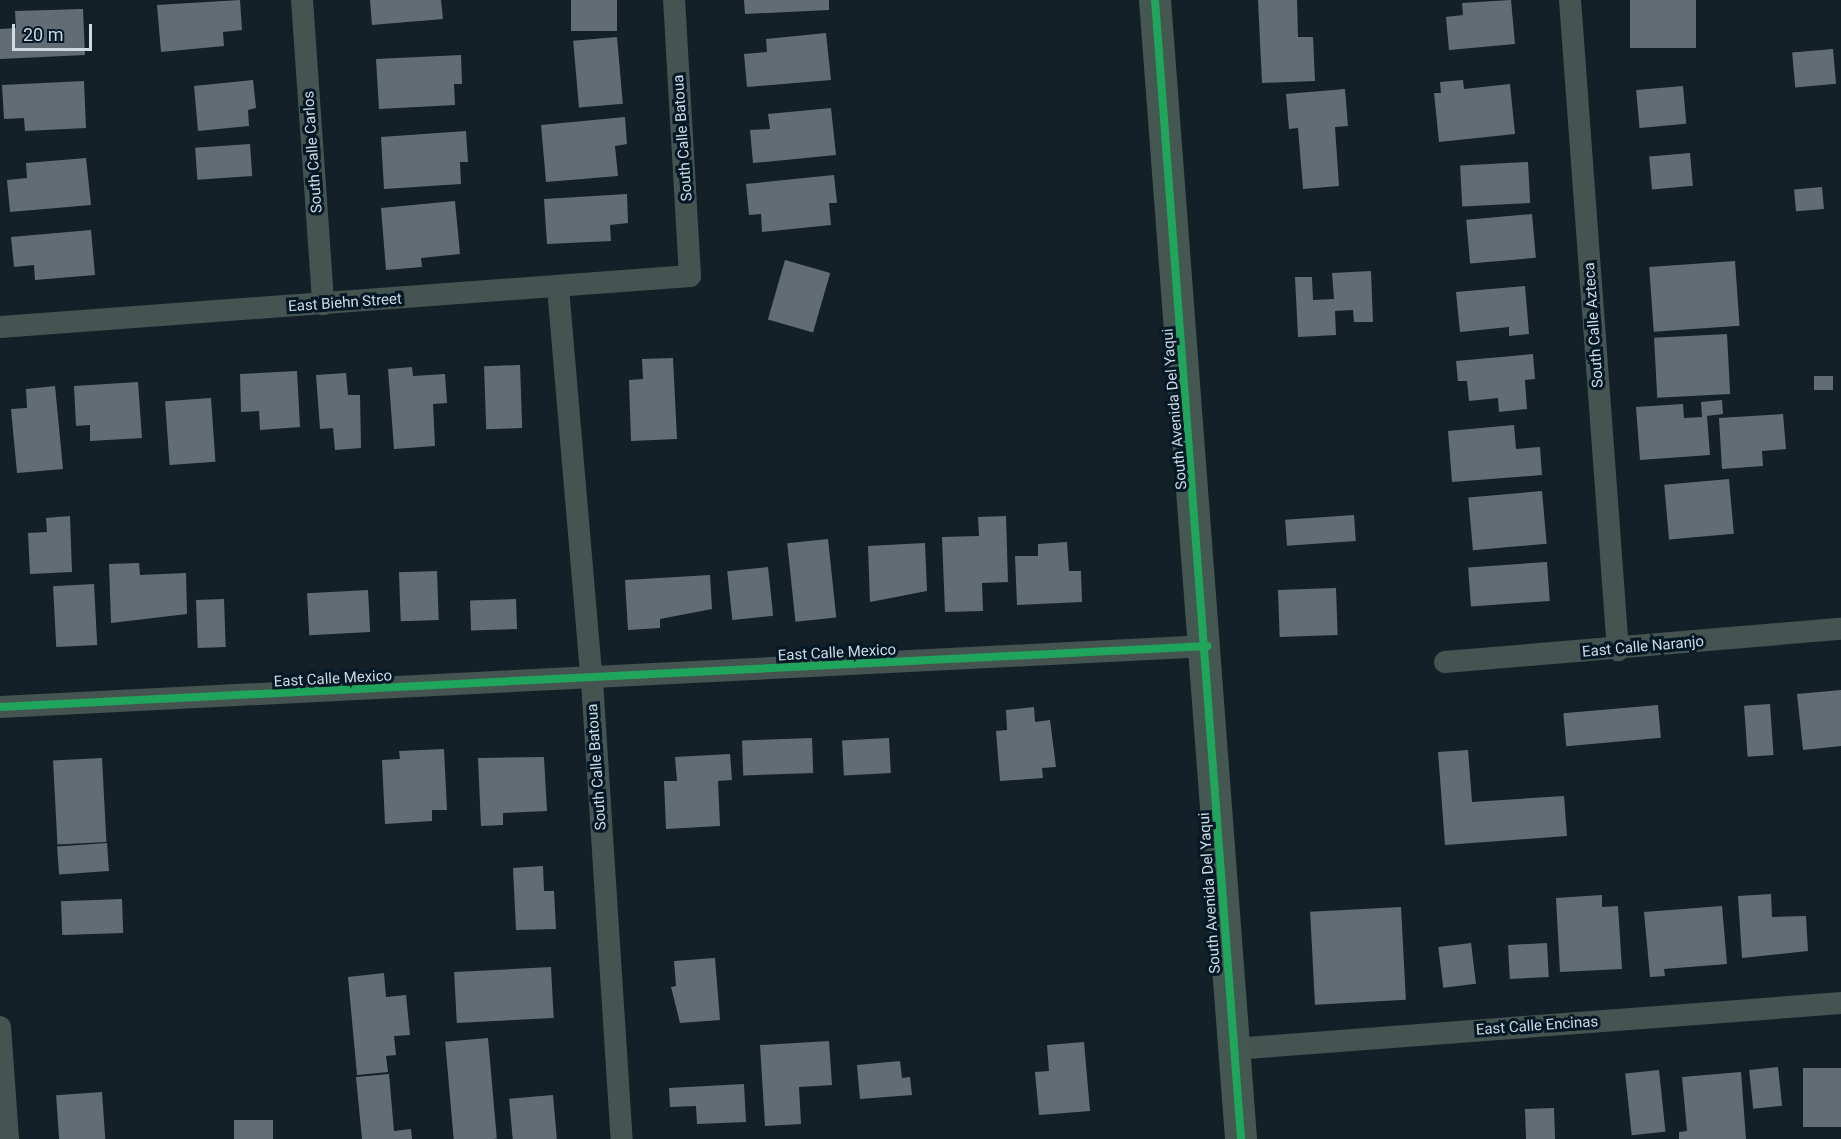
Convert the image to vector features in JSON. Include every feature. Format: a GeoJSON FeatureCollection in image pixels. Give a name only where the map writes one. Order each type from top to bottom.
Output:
{"type":"FeatureCollection","features":[{"type":"Feature","properties":{"kind":"street","name":"South Calle Carlos"},"geometry":{"type":"LineString","coordinates":[[302,0],[323,304]]}},
{"type":"Feature","properties":{"kind":"street","name":"South Calle Batoua"},"geometry":{"type":"LineString","coordinates":[[674,0],[690,276]]}},
{"type":"Feature","properties":{"kind":"street","name":"South Avenida Del Yaqui"},"geometry":{"type":"LineString","coordinates":[[1155,0],[1207,646],[1241,1139]]}},
{"type":"Feature","properties":{"kind":"street","name":"South Calle Azteca"},"geometry":{"type":"LineString","coordinates":[[1570,0],[1618,650]]}},
{"type":"Feature","properties":{"kind":"street","name":"East Biehn Street"},"geometry":{"type":"LineString","coordinates":[[0,327],[558,288],[690,276]]}},
{"type":"Feature","properties":{"kind":"street","name":"South Calle Batoua"},"geometry":{"type":"LineString","coordinates":[[558,288],[592,681],[622,1139]]}},
{"type":"Feature","properties":{"kind":"street","name":"East Calle Naranjo"},"geometry":{"type":"LineString","coordinates":[[1445,662],[1618,650],[1841,629]]}},
{"type":"Feature","properties":{"kind":"street","name":"East Calle Mexico"},"geometry":{"type":"LineString","coordinates":[[0,707],[592,681],[1207,646]]}},
{"type":"Feature","properties":{"kind":"street","name":"East Calle Encinas"},"geometry":{"type":"LineString","coordinates":[[1233,1049],[1841,1003]]}},
{"type":"Feature","properties":{"kind":"street"},"geometry":{"type":"LineString","coordinates":[[0,1027],[8,1139]]}},
{"type":"Feature","properties":{"kind":"building"},"geometry":{"type":"Polygon","coordinates":[[[240,0],[242,30],[223,32],[224,46],[161,52],[157,5],[240,0]]]}},
{"type":"Feature","properties":{"kind":"building"},"geometry":{"type":"Polygon","coordinates":[[[370,0],[441,0],[443,19],[372,25],[370,0]]]}},
{"type":"Feature","properties":{"kind":"building"},"geometry":{"type":"Polygon","coordinates":[[[571,0],[617,0],[617,31],[571,31],[571,0]]]}},
{"type":"Feature","properties":{"kind":"building"},"geometry":{"type":"Polygon","coordinates":[[[744,0],[829,0],[829,10],[745,14],[744,0]]]}},
{"type":"Feature","properties":{"kind":"building"},"geometry":{"type":"Polygon","coordinates":[[[1258,0],[1297,0],[1298,37],[1313,37],[1315,81],[1262,83],[1258,0]]]}},
{"type":"Feature","properties":{"kind":"building"},"geometry":{"type":"Polygon","coordinates":[[[1511,0],[1515,44],[1449,50],[1446,17],[1463,15],[1462,3],[1511,0]]]}},
{"type":"Feature","properties":{"kind":"building"},"geometry":{"type":"Polygon","coordinates":[[[1630,0],[1696,0],[1696,48],[1630,48],[1630,0]]]}},
{"type":"Feature","properties":{"kind":"building"},"geometry":{"type":"Polygon","coordinates":[[[83,9],[85,55],[0,59],[0,29],[16,28],[15,11],[83,9]]]}},
{"type":"Feature","properties":{"kind":"building"},"geometry":{"type":"Polygon","coordinates":[[[826,33],[831,80],[747,87],[744,54],[767,52],[766,39],[826,33]]]}},
{"type":"Feature","properties":{"kind":"building"},"geometry":{"type":"Polygon","coordinates":[[[617,37],[623,104],[579,108],[573,41],[617,37]]]}},
{"type":"Feature","properties":{"kind":"building"},"geometry":{"type":"Polygon","coordinates":[[[1833,49],[1836,84],[1795,87],[1792,53],[1833,49]]]}},
{"type":"Feature","properties":{"kind":"building"},"geometry":{"type":"Polygon","coordinates":[[[461,55],[462,84],[454,84],[455,105],[379,109],[376,59],[461,55]]]}},
{"type":"Feature","properties":{"kind":"building"},"geometry":{"type":"Polygon","coordinates":[[[253,80],[256,108],[248,110],[249,126],[198,131],[194,86],[253,80]]]}},
{"type":"Feature","properties":{"kind":"building"},"geometry":{"type":"Polygon","coordinates":[[[1463,80],[1464,89],[1510,84],[1515,134],[1439,142],[1434,93],[1441,93],[1440,82],[1463,80]]]}},
{"type":"Feature","properties":{"kind":"building"},"geometry":{"type":"Polygon","coordinates":[[[84,81],[86,128],[25,131],[24,118],[4,119],[2,85],[84,81]]]}},
{"type":"Feature","properties":{"kind":"building"},"geometry":{"type":"Polygon","coordinates":[[[1683,86],[1686,124],[1639,128],[1636,90],[1683,86]]]}},
{"type":"Feature","properties":{"kind":"building"},"geometry":{"type":"Polygon","coordinates":[[[1345,89],[1348,126],[1335,127],[1339,186],[1303,189],[1298,128],[1289,129],[1286,94],[1345,89]]]}},
{"type":"Feature","properties":{"kind":"building"},"geometry":{"type":"Polygon","coordinates":[[[831,108],[836,155],[753,163],[750,130],[770,129],[768,114],[831,108]]]}},
{"type":"Feature","properties":{"kind":"building"},"geometry":{"type":"Polygon","coordinates":[[[625,117],[627,144],[615,146],[618,176],[546,182],[541,125],[625,117]]]}},
{"type":"Feature","properties":{"kind":"building"},"geometry":{"type":"Polygon","coordinates":[[[466,131],[468,162],[460,162],[461,184],[384,189],[381,137],[466,131]]]}},
{"type":"Feature","properties":{"kind":"building"},"geometry":{"type":"Polygon","coordinates":[[[250,144],[252,176],[197,180],[195,148],[250,144]]]}},
{"type":"Feature","properties":{"kind":"building"},"geometry":{"type":"Polygon","coordinates":[[[1690,153],[1693,186],[1652,189],[1649,157],[1690,153]]]}},
{"type":"Feature","properties":{"kind":"building"},"geometry":{"type":"Polygon","coordinates":[[[86,158],[91,205],[10,212],[7,180],[27,178],[26,163],[86,158]]]}},
{"type":"Feature","properties":{"kind":"building"},"geometry":{"type":"Polygon","coordinates":[[[1528,162],[1530,203],[1462,207],[1460,166],[1528,162]]]}},
{"type":"Feature","properties":{"kind":"building"},"geometry":{"type":"Polygon","coordinates":[[[834,175],[837,203],[829,203],[831,225],[762,232],[761,214],[749,215],[746,184],[834,175]]]}},
{"type":"Feature","properties":{"kind":"building"},"geometry":{"type":"Polygon","coordinates":[[[1822,187],[1824,209],[1796,211],[1794,189],[1822,187]]]}},
{"type":"Feature","properties":{"kind":"building"},"geometry":{"type":"Polygon","coordinates":[[[627,194],[628,223],[610,225],[611,241],[547,244],[544,199],[627,194]]]}},
{"type":"Feature","properties":{"kind":"building"},"geometry":{"type":"Polygon","coordinates":[[[455,201],[460,254],[421,258],[422,267],[386,270],[381,208],[455,201]]]}},
{"type":"Feature","properties":{"kind":"building"},"geometry":{"type":"Polygon","coordinates":[[[1532,214],[1536,258],[1470,264],[1466,220],[1532,214]]]}},
{"type":"Feature","properties":{"kind":"building"},"geometry":{"type":"Polygon","coordinates":[[[91,230],[95,275],[35,280],[34,265],[14,267],[11,237],[91,230]]]}},
{"type":"Feature","properties":{"kind":"building"},"geometry":{"type":"Polygon","coordinates":[[[785,260],[830,273],[813,333],[768,320],[785,260]]]}},
{"type":"Feature","properties":{"kind":"building"},"geometry":{"type":"Polygon","coordinates":[[[1735,261],[1740,326],[1654,332],[1649,267],[1735,261]]]}},
{"type":"Feature","properties":{"kind":"building"},"geometry":{"type":"Polygon","coordinates":[[[1371,271],[1373,322],[1354,322],[1353,310],[1335,311],[1336,335],[1298,337],[1295,277],[1312,277],[1313,300],[1334,299],[1332,273],[1371,271]]]}},
{"type":"Feature","properties":{"kind":"building"},"geometry":{"type":"Polygon","coordinates":[[[1525,286],[1529,334],[1509,336],[1509,327],[1460,332],[1456,292],[1525,286]]]}},
{"type":"Feature","properties":{"kind":"building"},"geometry":{"type":"Polygon","coordinates":[[[1727,334],[1730,394],[1657,398],[1654,338],[1727,334]]]}},
{"type":"Feature","properties":{"kind":"building"},"geometry":{"type":"Polygon","coordinates":[[[1533,354],[1535,379],[1525,380],[1527,409],[1499,412],[1498,398],[1469,401],[1467,381],[1458,381],[1456,361],[1533,354]]]}},
{"type":"Feature","properties":{"kind":"building"},"geometry":{"type":"Polygon","coordinates":[[[673,358],[677,439],[631,441],[629,380],[643,379],[642,359],[673,358]]]}},
{"type":"Feature","properties":{"kind":"building"},"geometry":{"type":"Polygon","coordinates":[[[520,365],[522,428],[486,429],[484,366],[520,365]]]}},
{"type":"Feature","properties":{"kind":"building"},"geometry":{"type":"Polygon","coordinates":[[[412,367],[413,376],[445,374],[447,403],[433,404],[435,446],[394,449],[388,369],[412,367]]]}},
{"type":"Feature","properties":{"kind":"building"},"geometry":{"type":"Polygon","coordinates":[[[297,371],[300,427],[260,430],[259,411],[241,412],[240,374],[297,371]]]}},
{"type":"Feature","properties":{"kind":"building"},"geometry":{"type":"Polygon","coordinates":[[[346,373],[348,395],[360,395],[361,448],[335,450],[333,428],[320,429],[316,375],[346,373]]]}},
{"type":"Feature","properties":{"kind":"building"},"geometry":{"type":"Polygon","coordinates":[[[1814,376],[1833,376],[1833,390],[1814,390],[1814,376]]]}},
{"type":"Feature","properties":{"kind":"building"},"geometry":{"type":"Polygon","coordinates":[[[138,382],[142,438],[90,441],[90,425],[76,426],[74,386],[138,382]]]}},
{"type":"Feature","properties":{"kind":"building"},"geometry":{"type":"Polygon","coordinates":[[[55,386],[63,469],[17,473],[11,409],[27,408],[26,389],[55,386]]]}},
{"type":"Feature","properties":{"kind":"building"},"geometry":{"type":"Polygon","coordinates":[[[211,398],[215,462],[170,465],[165,401],[211,398]]]}},
{"type":"Feature","properties":{"kind":"building"},"geometry":{"type":"Polygon","coordinates":[[[1722,400],[1723,414],[1707,416],[1710,455],[1640,460],[1636,407],[1683,404],[1684,418],[1702,417],[1701,402],[1722,400]]]}},
{"type":"Feature","properties":{"kind":"building"},"geometry":{"type":"Polygon","coordinates":[[[1783,414],[1786,449],[1762,451],[1763,466],[1722,469],[1719,418],[1783,414]]]}},
{"type":"Feature","properties":{"kind":"building"},"geometry":{"type":"Polygon","coordinates":[[[1514,425],[1516,449],[1540,447],[1542,475],[1452,482],[1448,431],[1514,425]]]}},
{"type":"Feature","properties":{"kind":"building"},"geometry":{"type":"Polygon","coordinates":[[[1729,479],[1734,534],[1669,539],[1664,485],[1729,479]]]}},
{"type":"Feature","properties":{"kind":"building"},"geometry":{"type":"Polygon","coordinates":[[[1542,491],[1547,544],[1473,550],[1468,497],[1542,491]]]}},
{"type":"Feature","properties":{"kind":"building"},"geometry":{"type":"Polygon","coordinates":[[[1354,515],[1356,541],[1287,546],[1285,520],[1354,515]]]}},
{"type":"Feature","properties":{"kind":"building"},"geometry":{"type":"Polygon","coordinates":[[[70,516],[72,572],[30,574],[28,533],[47,532],[46,518],[70,516]]]}},
{"type":"Feature","properties":{"kind":"building"},"geometry":{"type":"Polygon","coordinates":[[[1006,516],[1008,582],[982,583],[983,611],[945,612],[942,537],[979,536],[978,517],[1006,516]]]}},
{"type":"Feature","properties":{"kind":"building"},"geometry":{"type":"Polygon","coordinates":[[[828,539],[836,618],[795,622],[787,543],[828,539]]]}},
{"type":"Feature","properties":{"kind":"building"},"geometry":{"type":"Polygon","coordinates":[[[1067,542],[1069,571],[1081,571],[1082,602],[1017,605],[1015,556],[1038,556],[1038,544],[1067,542]]]}},
{"type":"Feature","properties":{"kind":"building"},"geometry":{"type":"Polygon","coordinates":[[[925,543],[927,591],[870,602],[868,546],[925,543]]]}},
{"type":"Feature","properties":{"kind":"building"},"geometry":{"type":"Polygon","coordinates":[[[1547,562],[1550,601],[1471,606],[1468,568],[1547,562]]]}},
{"type":"Feature","properties":{"kind":"building"},"geometry":{"type":"Polygon","coordinates":[[[139,563],[140,575],[186,573],[187,614],[111,623],[109,564],[139,563]]]}},
{"type":"Feature","properties":{"kind":"building"},"geometry":{"type":"Polygon","coordinates":[[[768,567],[773,616],[732,620],[727,571],[768,567]]]}},
{"type":"Feature","properties":{"kind":"building"},"geometry":{"type":"Polygon","coordinates":[[[437,571],[439,620],[401,621],[399,572],[437,571]]]}},
{"type":"Feature","properties":{"kind":"building"},"geometry":{"type":"Polygon","coordinates":[[[710,575],[712,609],[660,619],[660,628],[628,630],[625,580],[710,575]]]}},
{"type":"Feature","properties":{"kind":"building"},"geometry":{"type":"Polygon","coordinates":[[[94,584],[97,645],[56,647],[53,586],[94,584]]]}},
{"type":"Feature","properties":{"kind":"building"},"geometry":{"type":"Polygon","coordinates":[[[1336,588],[1338,635],[1280,637],[1278,590],[1336,588]]]}},
{"type":"Feature","properties":{"kind":"building"},"geometry":{"type":"Polygon","coordinates":[[[368,590],[370,632],[309,635],[307,593],[368,590]]]}},
{"type":"Feature","properties":{"kind":"building"},"geometry":{"type":"Polygon","coordinates":[[[224,599],[226,647],[198,648],[196,600],[224,599]]]}},
{"type":"Feature","properties":{"kind":"building"},"geometry":{"type":"Polygon","coordinates":[[[516,599],[517,629],[471,631],[470,601],[516,599]]]}},
{"type":"Feature","properties":{"kind":"building"},"geometry":{"type":"Polygon","coordinates":[[[1841,690],[1841,746],[1803,750],[1797,694],[1841,690]]]}},
{"type":"Feature","properties":{"kind":"building"},"geometry":{"type":"Polygon","coordinates":[[[1770,704],[1774,755],[1748,757],[1744,706],[1770,704]]]}},
{"type":"Feature","properties":{"kind":"building"},"geometry":{"type":"Polygon","coordinates":[[[1658,705],[1661,738],[1566,746],[1563,713],[1658,705]]]}},
{"type":"Feature","properties":{"kind":"building"},"geometry":{"type":"Polygon","coordinates":[[[1034,707],[1035,722],[1050,720],[1056,767],[1042,768],[1043,778],[1000,781],[996,731],[1007,730],[1006,710],[1034,707]]]}},
{"type":"Feature","properties":{"kind":"building"},"geometry":{"type":"Polygon","coordinates":[[[812,738],[813,773],[743,775],[742,740],[812,738]]]}},
{"type":"Feature","properties":{"kind":"building"},"geometry":{"type":"Polygon","coordinates":[[[889,738],[891,773],[844,775],[842,740],[889,738]]]}},
{"type":"Feature","properties":{"kind":"building"},"geometry":{"type":"Polygon","coordinates":[[[444,749],[447,810],[432,810],[432,821],[385,824],[382,760],[400,759],[399,751],[444,749]]]}},
{"type":"Feature","properties":{"kind":"building"},"geometry":{"type":"Polygon","coordinates":[[[1468,750],[1472,802],[1564,796],[1567,836],[1445,845],[1438,752],[1468,750]]]}},
{"type":"Feature","properties":{"kind":"building"},"geometry":{"type":"Polygon","coordinates":[[[730,754],[732,780],[718,781],[720,826],[666,829],[664,781],[677,781],[675,757],[730,754]]]}},
{"type":"Feature","properties":{"kind":"building"},"geometry":{"type":"Polygon","coordinates":[[[544,757],[547,811],[503,813],[503,825],[481,826],[478,758],[544,757]]]}},
{"type":"Feature","properties":{"kind":"building"},"geometry":{"type":"Polygon","coordinates":[[[102,758],[106,842],[57,844],[53,761],[102,758]]]}},
{"type":"Feature","properties":{"kind":"building"},"geometry":{"type":"Polygon","coordinates":[[[107,843],[109,871],[59,874],[57,846],[107,843]]]}},
{"type":"Feature","properties":{"kind":"building"},"geometry":{"type":"Polygon","coordinates":[[[543,866],[544,891],[554,891],[556,929],[516,930],[513,868],[543,866]]]}},
{"type":"Feature","properties":{"kind":"building"},"geometry":{"type":"Polygon","coordinates":[[[1771,894],[1772,917],[1806,916],[1808,951],[1742,958],[1738,896],[1771,894]]]}},
{"type":"Feature","properties":{"kind":"building"},"geometry":{"type":"Polygon","coordinates":[[[1602,895],[1602,907],[1618,906],[1622,969],[1560,972],[1556,898],[1602,895]]]}},
{"type":"Feature","properties":{"kind":"building"},"geometry":{"type":"Polygon","coordinates":[[[122,899],[123,933],[62,935],[61,901],[122,899]]]}},
{"type":"Feature","properties":{"kind":"building"},"geometry":{"type":"Polygon","coordinates":[[[1722,906],[1727,964],[1664,969],[1665,976],[1650,977],[1644,912],[1722,906]]]}},
{"type":"Feature","properties":{"kind":"building"},"geometry":{"type":"Polygon","coordinates":[[[1401,907],[1406,1000],[1315,1005],[1310,912],[1401,907]]]}},
{"type":"Feature","properties":{"kind":"building"},"geometry":{"type":"Polygon","coordinates":[[[1471,943],[1476,984],[1443,988],[1438,947],[1471,943]]]}},
{"type":"Feature","properties":{"kind":"building"},"geometry":{"type":"Polygon","coordinates":[[[1547,943],[1549,977],[1510,979],[1508,945],[1547,943]]]}},
{"type":"Feature","properties":{"kind":"building"},"geometry":{"type":"Polygon","coordinates":[[[715,958],[720,1020],[680,1023],[671,987],[676,986],[674,961],[715,958]]]}},
{"type":"Feature","properties":{"kind":"building"},"geometry":{"type":"Polygon","coordinates":[[[551,967],[554,1018],[457,1023],[454,972],[551,967]]]}},
{"type":"Feature","properties":{"kind":"building"},"geometry":{"type":"Polygon","coordinates":[[[384,973],[386,997],[406,995],[410,1035],[394,1036],[396,1055],[386,1056],[388,1072],[357,1075],[348,977],[384,973]]]}},
{"type":"Feature","properties":{"kind":"building"},"geometry":{"type":"Polygon","coordinates":[[[488,1038],[497,1139],[454,1139],[445,1042],[488,1038]]]}},
{"type":"Feature","properties":{"kind":"building"},"geometry":{"type":"Polygon","coordinates":[[[829,1041],[832,1085],[799,1087],[801,1124],[765,1126],[760,1045],[829,1041]]]}},
{"type":"Feature","properties":{"kind":"building"},"geometry":{"type":"Polygon","coordinates":[[[1084,1042],[1090,1111],[1039,1115],[1035,1072],[1049,1071],[1047,1045],[1084,1042]]]}},
{"type":"Feature","properties":{"kind":"building"},"geometry":{"type":"Polygon","coordinates":[[[900,1061],[902,1078],[910,1077],[912,1095],[860,1099],[857,1065],[900,1061]]]}},
{"type":"Feature","properties":{"kind":"building"},"geometry":{"type":"Polygon","coordinates":[[[1778,1067],[1782,1106],[1753,1109],[1749,1070],[1778,1067]]]}},
{"type":"Feature","properties":{"kind":"building"},"geometry":{"type":"Polygon","coordinates":[[[1803,1068],[1841,1068],[1841,1127],[1803,1127],[1803,1068]]]}},
{"type":"Feature","properties":{"kind":"building"},"geometry":{"type":"Polygon","coordinates":[[[1659,1070],[1665,1132],[1632,1135],[1625,1074],[1659,1070]]]}},
{"type":"Feature","properties":{"kind":"building"},"geometry":{"type":"Polygon","coordinates":[[[1741,1072],[1746,1139],[1679,1139],[1679,1132],[1687,1131],[1682,1077],[1741,1072]]]}},
{"type":"Feature","properties":{"kind":"building"},"geometry":{"type":"Polygon","coordinates":[[[389,1074],[394,1131],[411,1129],[412,1139],[362,1139],[356,1077],[389,1074]]]}},
{"type":"Feature","properties":{"kind":"building"},"geometry":{"type":"Polygon","coordinates":[[[744,1084],[746,1122],[697,1124],[696,1106],[670,1107],[669,1088],[744,1084]]]}},
{"type":"Feature","properties":{"kind":"building"},"geometry":{"type":"Polygon","coordinates":[[[102,1092],[105,1139],[59,1139],[56,1095],[102,1092]]]}},
{"type":"Feature","properties":{"kind":"building"},"geometry":{"type":"Polygon","coordinates":[[[553,1095],[557,1139],[513,1139],[509,1099],[553,1095]]]}},
{"type":"Feature","properties":{"kind":"building"},"geometry":{"type":"Polygon","coordinates":[[[1554,1108],[1555,1139],[1526,1139],[1525,1109],[1554,1108]]]}},
{"type":"Feature","properties":{"kind":"building"},"geometry":{"type":"Polygon","coordinates":[[[234,1120],[273,1120],[273,1139],[234,1139],[234,1120]]]}},
{"type":"Feature","properties":{"kind":"cycle path"},"geometry":{"type":"LineString","coordinates":[[1155,0],[1241,1139]]}},
{"type":"Feature","properties":{"kind":"cycle path"},"geometry":{"type":"LineString","coordinates":[[0,707],[1207,646]]}}]}
